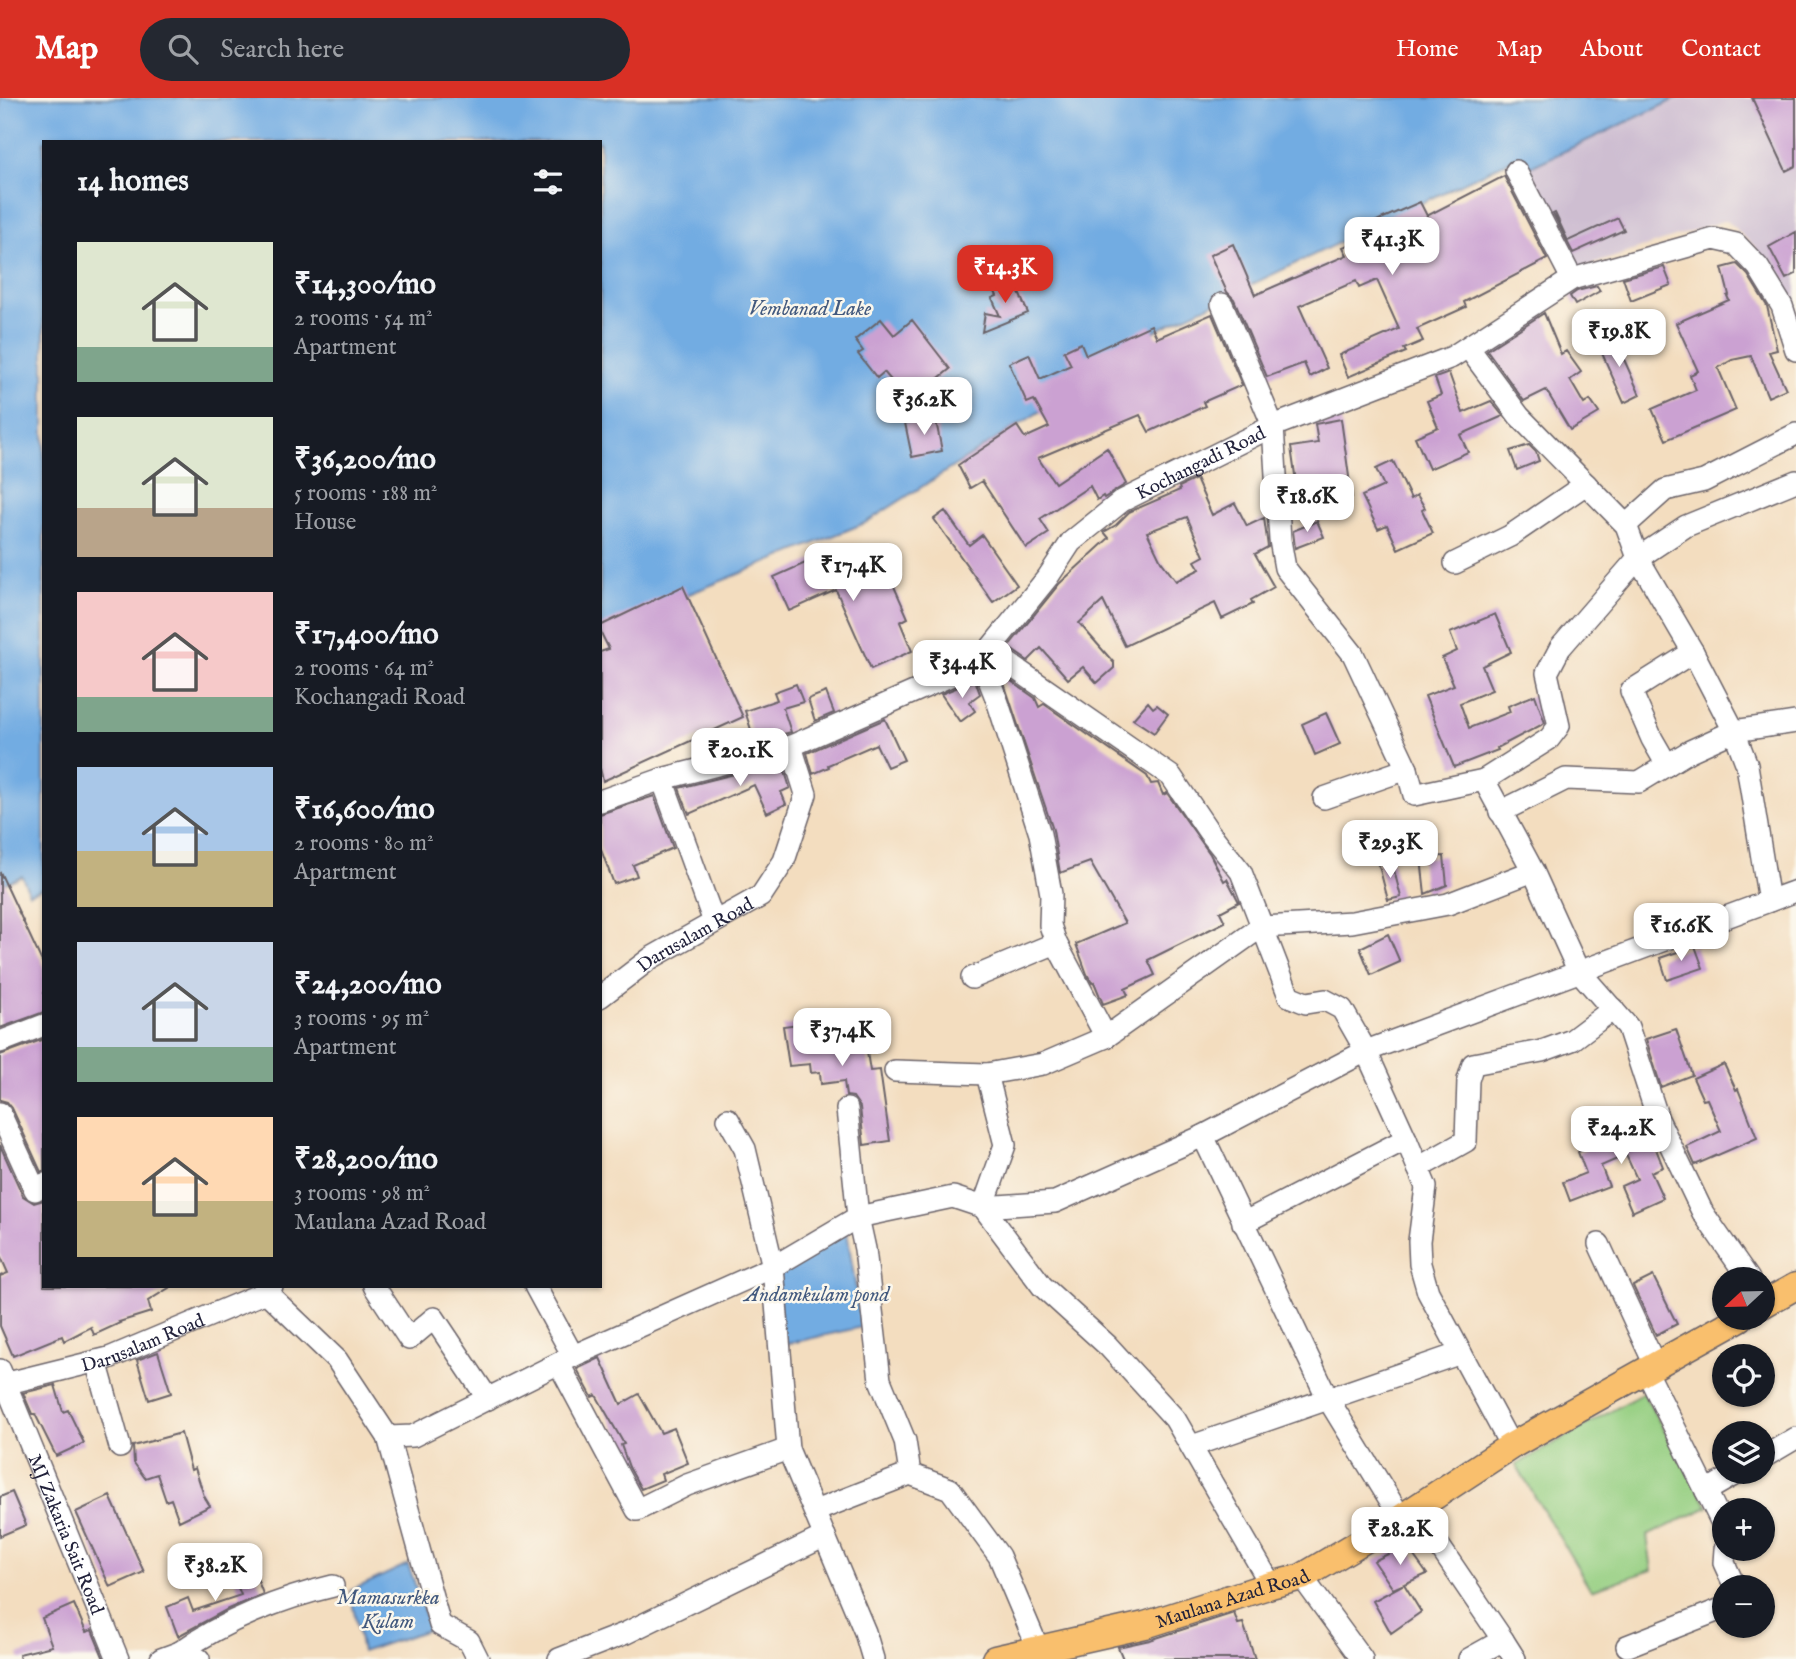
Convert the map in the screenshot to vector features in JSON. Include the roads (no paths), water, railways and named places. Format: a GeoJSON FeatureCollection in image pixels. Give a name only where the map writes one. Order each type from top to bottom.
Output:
{"type":"FeatureCollection","features":[{"type":"Feature","properties":{"kind":"main road"},"geometry":{"type":"LineString","coordinates":[[1775,1296],[1796,1286]]}},
{"type":"Feature","properties":{"kind":"main road","name":"Maulana Azad Road"},"geometry":{"type":"LineString","coordinates":[[995,1659],[1145,1625],[1302,1577],[1407,1514],[1511,1446],[1719,1330]]}},
{"type":"Feature","properties":{"kind":"street"},"geometry":{"type":"LineString","coordinates":[[1516,171],[1572,279]]}},
{"type":"Feature","properties":{"kind":"street","name":"Kochangadi Road"},"geometry":{"type":"LineString","coordinates":[[602,800],[662,779],[791,746],[986,656],[1048,577],[1071,542],[1122,501],[1273,426],[1452,357],[1572,279],[1714,239],[1736,244],[1758,267],[1782,306],[1796,351]]}},
{"type":"Feature","properties":{"kind":"street"},"geometry":{"type":"LineString","coordinates":[[1222,304],[1273,426],[1280,540],[1285,568],[1353,654],[1406,769],[1414,795],[1484,780],[1549,739],[1559,726],[1547,673],[1560,648],[1638,558],[1686,526],[1796,481]]}},
{"type":"Feature","properties":{"kind":"street"},"geometry":{"type":"LineString","coordinates":[[1468,347],[1519,416],[1626,525],[1638,558],[1693,652],[1734,731],[1747,765],[1769,901]]}},
{"type":"Feature","properties":{"kind":"street"},"geometry":{"type":"LineString","coordinates":[[1626,525],[1665,490],[1704,481],[1796,434]]}},
{"type":"Feature","properties":{"kind":"street"},"geometry":{"type":"LineString","coordinates":[[1455,563],[1510,536],[1586,484]]}},
{"type":"Feature","properties":{"kind":"street"},"geometry":{"type":"LineString","coordinates":[[1667,765],[1652,739],[1631,691],[1693,652]]}},
{"type":"Feature","properties":{"kind":"street"},"geometry":{"type":"LineString","coordinates":[[986,656],[1171,776],[1209,832],[1241,872],[1289,996],[1306,1003],[1325,1000],[1342,1009],[1366,1051],[1426,1187],[1419,1241],[1420,1265],[1427,1292],[1511,1446]]}},
{"type":"Feature","properties":{"kind":"street"},"geometry":{"type":"LineString","coordinates":[[986,656],[998,704],[1040,834],[1051,894],[1050,925],[1056,943],[1106,1037]]}},
{"type":"Feature","properties":{"kind":"street"},"geometry":{"type":"LineString","coordinates":[[1500,812],[1566,779],[1639,782],[1690,751],[1734,731],[1796,722]]}},
{"type":"Feature","properties":{"kind":"street","name":"Darusalam Road"},"geometry":{"type":"LineString","coordinates":[[602,995],[651,958],[761,896],[784,861],[806,794],[791,746]]}},
{"type":"Feature","properties":{"kind":"street"},"geometry":{"type":"LineString","coordinates":[[1324,798],[1406,769]]}},
{"type":"Feature","properties":{"kind":"street"},"geometry":{"type":"LineString","coordinates":[[662,779],[714,922]]}},
{"type":"Feature","properties":{"kind":"street"},"geometry":{"type":"LineString","coordinates":[[1484,780],[1533,872],[1578,970],[1628,1027],[1658,1119],[1703,1213],[1741,1267]]}},
{"type":"Feature","properties":{"kind":"street"},"geometry":{"type":"LineString","coordinates":[[895,1071],[987,1074],[1043,1064],[1106,1037],[1261,927],[1352,922],[1448,904],[1533,872]]}},
{"type":"Feature","properties":{"kind":"street"},"geometry":{"type":"LineString","coordinates":[[388,1437],[413,1436],[566,1360],[773,1267],[858,1217],[953,1197],[983,1207],[1055,1202],[1203,1136],[1366,1051],[1796,891]]}},
{"type":"Feature","properties":{"kind":"street"},"geometry":{"type":"LineString","coordinates":[[972,978],[1056,943]]}},
{"type":"Feature","properties":{"kind":"street"},"geometry":{"type":"LineString","coordinates":[[1418,1168],[1466,1141],[1468,1080],[1473,1064],[1532,1054],[1572,1040],[1613,1009]]}},
{"type":"Feature","properties":{"kind":"street"},"geometry":{"type":"LineString","coordinates":[[0,1042],[42,1026]]}},
{"type":"Feature","properties":{"kind":"street"},"geometry":{"type":"LineString","coordinates":[[983,1207],[1005,1145],[987,1074]]}},
{"type":"Feature","properties":{"kind":"street"},"geometry":{"type":"LineString","coordinates":[[847,1109],[858,1217],[865,1249],[880,1380],[905,1441],[910,1474]]}},
{"type":"Feature","properties":{"kind":"street"},"geometry":{"type":"LineString","coordinates":[[0,1113],[35,1190],[42,1185]]}},
{"type":"Feature","properties":{"kind":"street"},"geometry":{"type":"LineString","coordinates":[[728,1119],[745,1149],[773,1267],[788,1449],[865,1632],[873,1659]]}},
{"type":"Feature","properties":{"kind":"street"},"geometry":{"type":"LineString","coordinates":[[1203,1136],[1328,1399],[1407,1514],[1515,1659]]}},
{"type":"Feature","properties":{"kind":"street"},"geometry":{"type":"LineString","coordinates":[[1243,1223],[1406,1139]]}},
{"type":"Feature","properties":{"kind":"street"},"geometry":{"type":"LineString","coordinates":[[983,1207],[1042,1286],[1108,1346],[1175,1419],[1271,1585]]}},
{"type":"Feature","properties":{"kind":"street"},"geometry":{"type":"LineString","coordinates":[[1599,1244],[1712,1503]]}},
{"type":"Feature","properties":{"kind":"street"},"geometry":{"type":"LineString","coordinates":[[375,1288],[409,1339],[433,1318],[488,1399]]}},
{"type":"Feature","properties":{"kind":"street"},"geometry":{"type":"LineString","coordinates":[[536,1288],[566,1360],[637,1510],[687,1485],[788,1449]]}},
{"type":"Feature","properties":{"kind":"street"},"geometry":{"type":"LineString","coordinates":[[269,1289],[337,1360],[388,1437],[440,1625],[469,1641],[478,1659]]}},
{"type":"Feature","properties":{"kind":"street","name":"Darusalam Road"},"geometry":{"type":"LineString","coordinates":[[2,1379],[109,1358],[269,1289]]}},
{"type":"Feature","properties":{"kind":"street"},"geometry":{"type":"LineString","coordinates":[[1192,1446],[1461,1353]]}},
{"type":"Feature","properties":{"kind":"street"},"geometry":{"type":"LineString","coordinates":[[96,1362],[120,1447]]}},
{"type":"Feature","properties":{"kind":"street","name":"MJ Zakaria Sait Road"},"geometry":{"type":"LineString","coordinates":[[2,1379],[118,1659]]}},
{"type":"Feature","properties":{"kind":"street"},"geometry":{"type":"LineString","coordinates":[[1775,1450],[1796,1438]]}},
{"type":"Feature","properties":{"kind":"street"},"geometry":{"type":"LineString","coordinates":[[815,1511],[910,1474],[950,1489],[999,1556],[1038,1648]]}},
{"type":"Feature","properties":{"kind":"street"},"geometry":{"type":"LineString","coordinates":[[1706,1491],[1718,1484]]}},
{"type":"Feature","properties":{"kind":"street"},"geometry":{"type":"LineString","coordinates":[[559,1659],[626,1633],[825,1536]]}},
{"type":"Feature","properties":{"kind":"street"},"geometry":{"type":"LineString","coordinates":[[1302,1577],[1362,1659]]}},
{"type":"Feature","properties":{"kind":"street"},"geometry":{"type":"LineString","coordinates":[[180,1656],[202,1636],[299,1594],[333,1586]]}},
{"type":"Feature","properties":{"kind":"street"},"geometry":{"type":"LineString","coordinates":[[1627,1646],[1712,1613]]}},
{"type":"Feature","properties":{"kind":"street"},"geometry":{"type":"LineString","coordinates":[[1469,1659],[1503,1640]]}},
{"type":"Feature","properties":{"kind":"water","name":"Vembanad Lake"},"geometry":{"type":"Polygon","coordinates":[[[0,98],[1678,98],[1522,171],[1515,158],[1078,368],[1067,394],[865,523],[689,594],[602,637],[602,140],[42,140],[42,888],[29,893],[22,876],[0,885],[0,98]]]}},
{"type":"Feature","properties":{"kind":"water","name":"Andamkulam pond"},"geometry":{"type":"Polygon","coordinates":[[[847,1232],[862,1327],[782,1345],[776,1271],[847,1232]]]}},
{"type":"Feature","properties":{"kind":"water","name":"Mamasurkka Kulam"},"geometry":{"type":"Polygon","coordinates":[[[408,1564],[430,1629],[362,1652],[350,1591],[408,1564]]]}}]}
